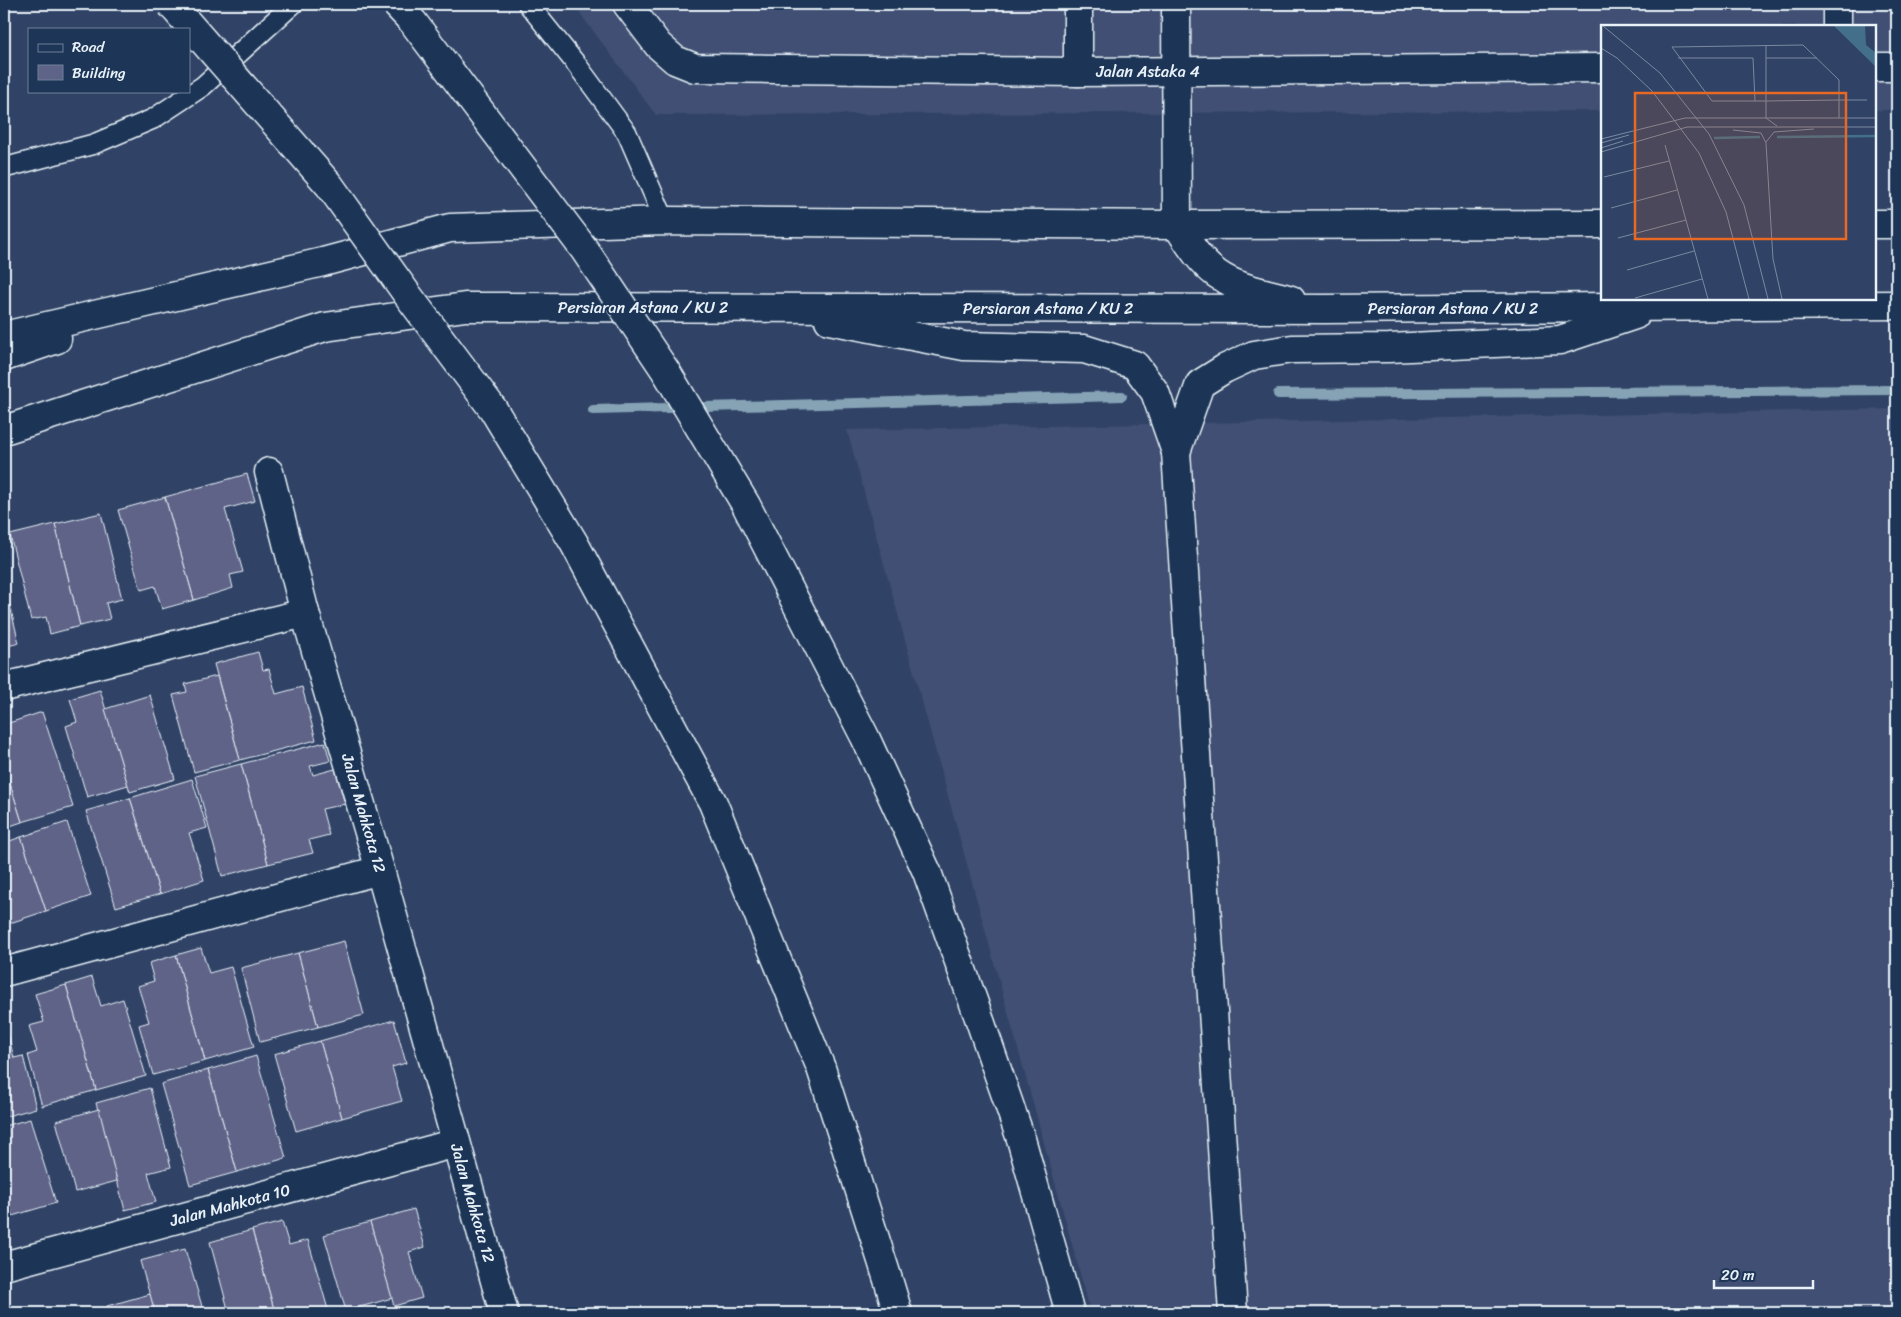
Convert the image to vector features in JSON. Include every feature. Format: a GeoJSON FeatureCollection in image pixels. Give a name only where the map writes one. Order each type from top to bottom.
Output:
{"type":"FeatureCollection","features":[{"type":"Feature","properties":{"kind":"main road"},"geometry":{"type":"LineString","coordinates":[[171,4],[330,186],[407,294],[493,408],[574,543],[713,803],[821,1068],[898,1313]]}},
{"type":"Feature","properties":{"kind":"main road"},"geometry":{"type":"LineString","coordinates":[[396,4],[413,22],[584,249],[666,373],[746,505],[865,737],[927,872],[1022,1139],[1070,1313]]}},
{"type":"Feature","properties":{"kind":"main road","name":"Jalan Astaka 4"},"geometry":{"type":"LineString","coordinates":[[627,4],[658,45],[675,60],[695,68],[1078,72],[1601,68]]}},
{"type":"Feature","properties":{"kind":"main road"},"geometry":{"type":"LineString","coordinates":[[1078,4],[1078,72]]}},
{"type":"Feature","properties":{"kind":"main road"},"geometry":{"type":"LineString","coordinates":[[1176,4],[1177,225],[1195,252],[1215,273],[1232,283],[1324,309]]}},
{"type":"Feature","properties":{"kind":"main road"},"geometry":{"type":"LineString","coordinates":[[1837,25],[1838,4]]}},
{"type":"Feature","properties":{"kind":"main road"},"geometry":{"type":"LineString","coordinates":[[1876,67],[1897,66]]}},
{"type":"Feature","properties":{"kind":"main road"},"geometry":{"type":"LineString","coordinates":[[4,336],[323,262],[450,228],[665,221],[1177,225],[1601,224]]}},
{"type":"Feature","properties":{"kind":"main road"},"geometry":{"type":"LineString","coordinates":[[1876,224],[1897,224]]}},
{"type":"Feature","properties":{"kind":"main road"},"geometry":{"type":"LineString","coordinates":[[4,357],[205,289]]}},
{"type":"Feature","properties":{"kind":"main road","name":"Persiaran Astana / KU 2"},"geometry":{"type":"LineString","coordinates":[[4,430],[325,328],[465,307],[1324,309],[1897,306]]}},
{"type":"Feature","properties":{"kind":"main road"},"geometry":{"type":"LineString","coordinates":[[1176,452],[1200,384],[1224,369],[1254,355],[1292,349],[1389,348],[1560,340],[1660,307]]}},
{"type":"Feature","properties":{"kind":"main road"},"geometry":{"type":"LineString","coordinates":[[766,308],[964,346],[1084,349],[1135,365],[1155,392],[1176,452],[1233,1313]]}},
{"type":"Feature","properties":{"kind":"main road","name":"Persiaran Astana / KU 2"},"geometry":{"type":"LineString","coordinates":[[4,410],[207,365]]}},
{"type":"Feature","properties":{"kind":"main road","name":"Jalan Mahkota 12"},"geometry":{"type":"LineString","coordinates":[[269,472],[306,613],[504,1313]]}},
{"type":"Feature","properties":{"kind":"main road"},"geometry":{"type":"LineString","coordinates":[[4,688],[306,613]]}},
{"type":"Feature","properties":{"kind":"main road"},"geometry":{"type":"LineString","coordinates":[[4,972],[380,870]]}},
{"type":"Feature","properties":{"kind":"main road","name":"Jalan Mahkota 10"},"geometry":{"type":"LineString","coordinates":[[4,1266],[456,1143]]}},
{"type":"Feature","properties":{"kind":"lane"},"geometry":{"type":"LineString","coordinates":[[4,168],[94,144],[153,120],[203,86],[293,4]]}},
{"type":"Feature","properties":{"kind":"lane"},"geometry":{"type":"LineString","coordinates":[[528,4],[577,65],[627,133],[665,221]]}},
{"type":"Feature","properties":{"kind":"shaded area"},"geometry":{"type":"Polygon","coordinates":[[[573,4],[1897,4],[1897,110],[1876,110],[1876,25],[1601,25],[1601,111],[656,115],[573,4]]]}},
{"type":"Feature","properties":{"kind":"shaded area"},"geometry":{"type":"Polygon","coordinates":[[[1897,409],[1897,1313],[1091,1313],[847,430],[1897,409]]]}},
{"type":"Feature","properties":{"kind":"building"},"geometry":{"type":"Polygon","coordinates":[[[247,474],[255,501],[225,509],[243,572],[230,575],[233,588],[194,600],[165,497],[247,474]]]}},
{"type":"Feature","properties":{"kind":"building"},"geometry":{"type":"Polygon","coordinates":[[[165,497],[194,600],[162,609],[155,586],[141,590],[118,510],[165,497]]]}},
{"type":"Feature","properties":{"kind":"building"},"geometry":{"type":"Polygon","coordinates":[[[101,513],[122,599],[106,603],[110,619],[80,626],[55,524],[101,513]]]}},
{"type":"Feature","properties":{"kind":"building"},"geometry":{"type":"Polygon","coordinates":[[[55,524],[80,626],[50,634],[46,617],[31,620],[10,535],[55,524]]]}},
{"type":"Feature","properties":{"kind":"building"},"geometry":{"type":"Polygon","coordinates":[[[4,582],[19,643],[4,647],[4,582]]]}},
{"type":"Feature","properties":{"kind":"building"},"geometry":{"type":"Polygon","coordinates":[[[258,652],[263,670],[269,669],[276,694],[302,687],[316,740],[240,760],[214,664],[258,652]]]}},
{"type":"Feature","properties":{"kind":"building"},"geometry":{"type":"Polygon","coordinates":[[[217,676],[240,760],[194,772],[173,695],[187,692],[185,684],[217,676]]]}},
{"type":"Feature","properties":{"kind":"building"},"geometry":{"type":"Polygon","coordinates":[[[100,690],[128,785],[87,797],[66,726],[77,722],[70,699],[100,690]]]}},
{"type":"Feature","properties":{"kind":"building"},"geometry":{"type":"Polygon","coordinates":[[[150,695],[175,779],[130,792],[105,709],[150,695]]]}},
{"type":"Feature","properties":{"kind":"building"},"geometry":{"type":"Polygon","coordinates":[[[42,712],[73,807],[22,822],[4,765],[4,733],[8,732],[6,724],[42,712]]]}},
{"type":"Feature","properties":{"kind":"building"},"geometry":{"type":"Polygon","coordinates":[[[325,742],[330,761],[310,766],[313,775],[335,769],[345,804],[322,809],[329,835],[309,840],[313,853],[268,864],[241,764],[325,742]]]}},
{"type":"Feature","properties":{"kind":"building"},"geometry":{"type":"Polygon","coordinates":[[[241,764],[268,864],[222,876],[195,776],[241,764]]]}},
{"type":"Feature","properties":{"kind":"building"},"geometry":{"type":"Polygon","coordinates":[[[4,765],[22,822],[4,828],[4,765]]]}},
{"type":"Feature","properties":{"kind":"building"},"geometry":{"type":"Polygon","coordinates":[[[192,779],[207,828],[189,833],[204,880],[160,894],[130,798],[192,779]]]}},
{"type":"Feature","properties":{"kind":"building"},"geometry":{"type":"Polygon","coordinates":[[[130,798],[160,894],[116,907],[86,811],[130,798]]]}},
{"type":"Feature","properties":{"kind":"building"},"geometry":{"type":"Polygon","coordinates":[[[67,822],[91,896],[46,911],[21,837],[67,822]]]}},
{"type":"Feature","properties":{"kind":"building"},"geometry":{"type":"Polygon","coordinates":[[[21,837],[46,911],[4,925],[4,843],[21,837]]]}},
{"type":"Feature","properties":{"kind":"building"},"geometry":{"type":"Polygon","coordinates":[[[344,941],[364,1015],[318,1027],[298,953],[344,941]]]}},
{"type":"Feature","properties":{"kind":"building"},"geometry":{"type":"Polygon","coordinates":[[[201,948],[209,973],[231,967],[254,1047],[205,1061],[176,955],[201,948]]]}},
{"type":"Feature","properties":{"kind":"building"},"geometry":{"type":"Polygon","coordinates":[[[298,953],[318,1027],[260,1042],[241,968],[298,953]]]}},
{"type":"Feature","properties":{"kind":"building"},"geometry":{"type":"Polygon","coordinates":[[[176,955],[205,1061],[153,1075],[139,1025],[149,1022],[138,986],[154,981],[149,963],[176,955]]]}},
{"type":"Feature","properties":{"kind":"building"},"geometry":{"type":"Polygon","coordinates":[[[92,977],[101,1006],[123,999],[146,1076],[96,1090],[66,985],[92,977]]]}},
{"type":"Feature","properties":{"kind":"building"},"geometry":{"type":"Polygon","coordinates":[[[66,985],[96,1090],[42,1106],[28,1055],[37,1052],[29,1026],[44,1022],[35,994],[66,985]]]}},
{"type":"Feature","properties":{"kind":"building"},"geometry":{"type":"Polygon","coordinates":[[[394,1020],[406,1063],[392,1067],[402,1101],[342,1118],[320,1041],[394,1020]]]}},
{"type":"Feature","properties":{"kind":"building"},"geometry":{"type":"Polygon","coordinates":[[[7,1030],[14,1058],[23,1056],[36,1108],[4,1117],[4,1031],[7,1030]]]}},
{"type":"Feature","properties":{"kind":"building"},"geometry":{"type":"Polygon","coordinates":[[[320,1041],[342,1118],[296,1131],[274,1054],[320,1041]]]}},
{"type":"Feature","properties":{"kind":"building"},"geometry":{"type":"Polygon","coordinates":[[[256,1056],[286,1158],[237,1172],[208,1070],[256,1056]]]}},
{"type":"Feature","properties":{"kind":"building"},"geometry":{"type":"Polygon","coordinates":[[[208,1070],[237,1172],[190,1185],[161,1084],[208,1070]]]}},
{"type":"Feature","properties":{"kind":"building"},"geometry":{"type":"Polygon","coordinates":[[[150,1088],[171,1167],[148,1173],[156,1202],[125,1210],[96,1103],[150,1088]]]}},
{"type":"Feature","properties":{"kind":"building"},"geometry":{"type":"Polygon","coordinates":[[[99,1109],[117,1181],[75,1192],[56,1121],[99,1109]]]}},
{"type":"Feature","properties":{"kind":"building"},"geometry":{"type":"Polygon","coordinates":[[[30,1119],[56,1203],[12,1216],[4,1190],[4,1126],[30,1119]]]}},
{"type":"Feature","properties":{"kind":"building"},"geometry":{"type":"Polygon","coordinates":[[[4,1190],[12,1216],[4,1218],[4,1190]]]}},
{"type":"Feature","properties":{"kind":"building"},"geometry":{"type":"Polygon","coordinates":[[[414,1209],[425,1247],[409,1252],[422,1298],[394,1306],[370,1222],[414,1209]]]}},
{"type":"Feature","properties":{"kind":"building"},"geometry":{"type":"Polygon","coordinates":[[[282,1222],[289,1245],[308,1240],[329,1313],[275,1313],[252,1230],[282,1222]]]}},
{"type":"Feature","properties":{"kind":"building"},"geometry":{"type":"Polygon","coordinates":[[[370,1222],[392,1298],[346,1311],[324,1235],[370,1222]]]}},
{"type":"Feature","properties":{"kind":"building"},"geometry":{"type":"Polygon","coordinates":[[[252,1230],[275,1313],[229,1313],[210,1242],[252,1230]]]}},
{"type":"Feature","properties":{"kind":"building"},"geometry":{"type":"Polygon","coordinates":[[[185,1249],[204,1313],[155,1313],[140,1261],[185,1249]]]}},
{"type":"Feature","properties":{"kind":"building"},"geometry":{"type":"Polygon","coordinates":[[[150,1294],[155,1313],[109,1313],[107,1306],[150,1294]]]}},
{"type":"Feature","properties":{"kind":"building"},"geometry":{"type":"Polygon","coordinates":[[[441,1307],[443,1313],[421,1313],[441,1307]]]}},
{"type":"Feature","properties":{"kind":"waterway"},"geometry":{"type":"LineString","coordinates":[[1278,394],[1897,390]]}},
{"type":"Feature","properties":{"kind":"waterway"},"geometry":{"type":"LineString","coordinates":[[593,410],[1122,396]]}}]}
